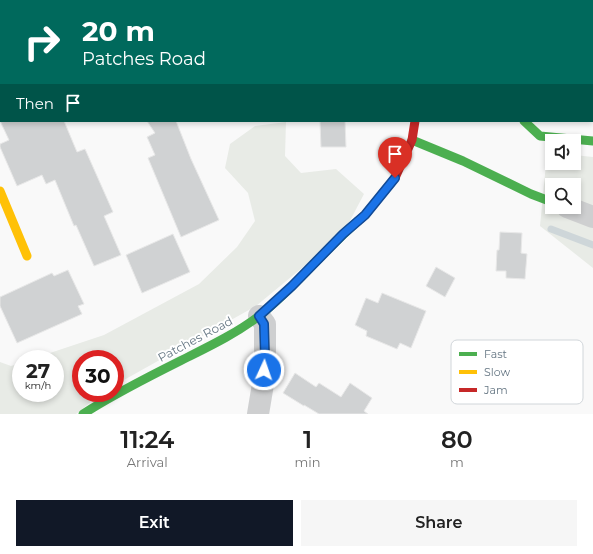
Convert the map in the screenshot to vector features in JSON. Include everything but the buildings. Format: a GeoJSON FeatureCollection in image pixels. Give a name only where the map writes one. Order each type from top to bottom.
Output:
{"type":"FeatureCollection","features":[{"type":"Feature","properties":{"kind":"street","name":"Patches Road"},"geometry":{"type":"LineString","coordinates":[[83,414],[111,396],[231,335],[259,316],[292,286],[343,234],[365,215],[395,178],[412,140],[415,122]]}},
{"type":"Feature","properties":{"kind":"street"},"geometry":{"type":"LineString","coordinates":[[525,122],[540,136],[593,141]]}},
{"type":"Feature","properties":{"kind":"street"},"geometry":{"type":"LineString","coordinates":[[412,140],[463,161],[545,199]]}},
{"type":"Feature","properties":{"kind":"street"},"geometry":{"type":"LineString","coordinates":[[0,191],[27,256]]}},
{"type":"Feature","properties":{"kind":"street"},"geometry":{"type":"LineString","coordinates":[[581,212],[593,217]]}},
{"type":"Feature","properties":{"kind":"street"},"geometry":{"type":"LineString","coordinates":[[258,414],[263,384],[265,357],[264,324],[259,316]]}},
{"type":"Feature","properties":{"kind":"shaded area"},"geometry":{"type":"Polygon","coordinates":[[[286,122],[285,156],[301,173],[336,169],[364,194],[343,234],[256,306],[124,380],[124,350],[72,350],[72,402],[91,402],[76,414],[0,414],[0,362],[12,366],[12,402],[64,402],[64,350],[59,350],[104,335],[199,284],[237,247],[255,221],[248,193],[225,168],[230,144],[255,126],[286,122]]]}},
{"type":"Feature","properties":{"kind":"shaded area"},"geometry":{"type":"Polygon","coordinates":[[[581,156],[593,157],[593,268],[540,226],[545,170],[581,170],[581,156]]]}},
{"type":"Feature","properties":{"kind":"waterway"},"geometry":{"type":"LineString","coordinates":[[551,229],[593,245]]}},
{"type":"Feature","properties":{"kind":"traffic: fast"},"geometry":{"type":"LineString","coordinates":[[525,122],[540,136],[593,141]]}},
{"type":"Feature","properties":{"kind":"traffic: fast"},"geometry":{"type":"LineString","coordinates":[[412,140],[463,161],[545,199]]}},
{"type":"Feature","properties":{"kind":"traffic: fast"},"geometry":{"type":"LineString","coordinates":[[83,414],[109,398],[226,338],[251,322],[285,294],[358,221]]}},
{"type":"Feature","properties":{"kind":"traffic: slow"},"geometry":{"type":"LineString","coordinates":[[0,191],[27,256]]}},
{"type":"Feature","properties":{"kind":"traffic: jam"},"geometry":{"type":"LineString","coordinates":[[358,221],[365,215],[395,178],[412,140],[415,122]]}},
{"type":"Feature","properties":{"kind":"route"},"geometry":{"type":"LineString","coordinates":[[264,370],[264,324],[259,316],[292,286],[343,234],[365,215],[395,178]]}}]}
